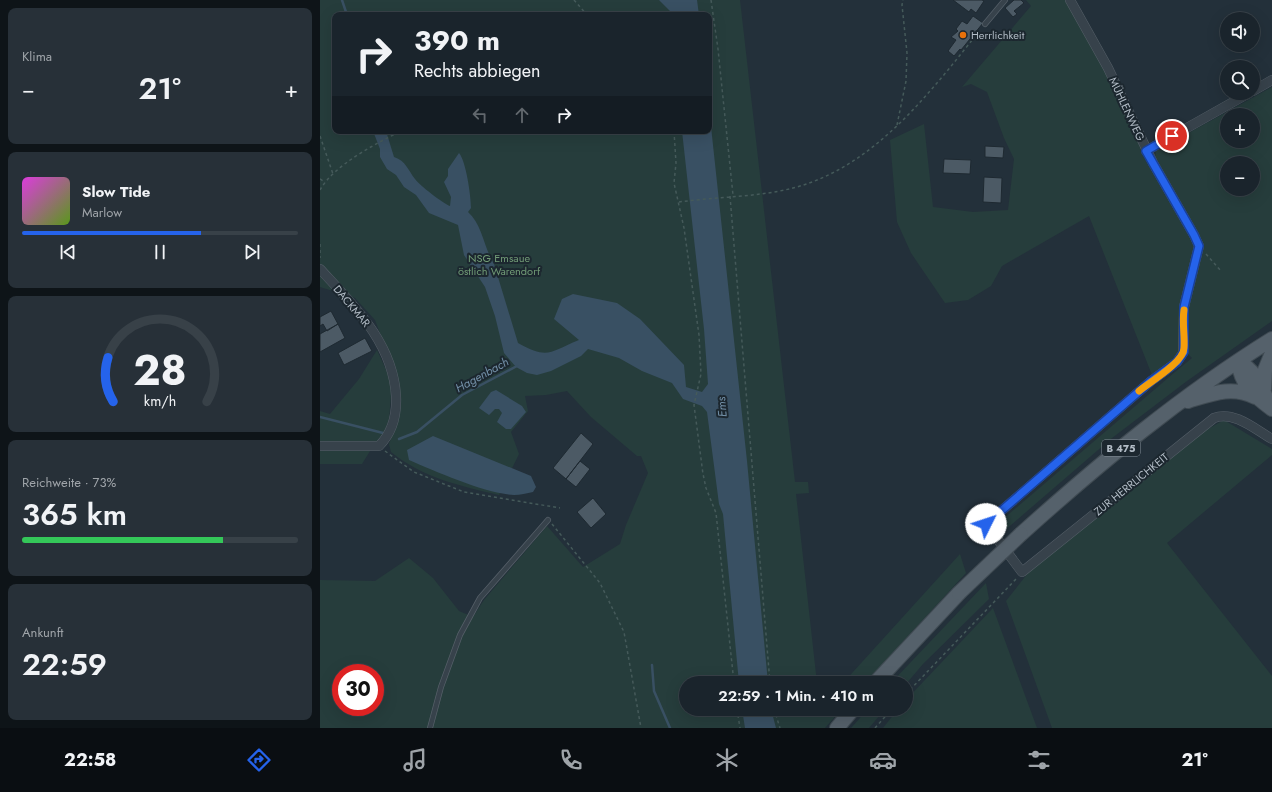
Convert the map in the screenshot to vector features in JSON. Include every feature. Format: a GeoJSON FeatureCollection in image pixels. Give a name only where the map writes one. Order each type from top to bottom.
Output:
{"type":"FeatureCollection","features":[{"type":"Feature","properties":{"kind":"main road","name":"B 475"},"geometry":{"type":"LineString","coordinates":[[882,676],[959,593],[1021,534],[1093,471],[1178,404],[1238,361],[1272,339]]}},
{"type":"Feature","properties":{"kind":"main road"},"geometry":{"type":"LineString","coordinates":[[1260,393],[1265,370],[1272,353]]}},
{"type":"Feature","properties":{"kind":"main road"},"geometry":{"type":"LineString","coordinates":[[1238,361],[1253,372],[1260,393],[1272,408]]}},
{"type":"Feature","properties":{"kind":"main road"},"geometry":{"type":"LineString","coordinates":[[1178,404],[1227,390],[1260,393]]}},
{"type":"Feature","properties":{"kind":"main road"},"geometry":{"type":"LineString","coordinates":[[837,728],[847,716]]}},
{"type":"Feature","properties":{"kind":"street","name":"MÜHLENWEG"},"geometry":{"type":"LineString","coordinates":[[1070,0],[1108,68],[1146,151],[1199,246]]}},
{"type":"Feature","properties":{"kind":"street"},"geometry":{"type":"LineString","coordinates":[[1260,87],[1272,80]]}},
{"type":"Feature","properties":{"kind":"street"},"geometry":{"type":"LineString","coordinates":[[1146,151],[1237,100]]}},
{"type":"Feature","properties":{"kind":"street"},"geometry":{"type":"LineString","coordinates":[[1022,572],[986,524],[1151,381],[1177,362],[1182,356],[1184,349],[1184,307],[1199,246]]}},
{"type":"Feature","properties":{"kind":"street","name":"DACKMAR"},"geometry":{"type":"LineString","coordinates":[[320,269],[366,319],[386,351],[395,379],[396,406],[392,429],[387,438],[379,446]]}},
{"type":"Feature","properties":{"kind":"street","name":"ZUR HERRLICHKEIT"},"geometry":{"type":"LineString","coordinates":[[1022,572],[1214,418],[1222,416],[1235,418],[1272,439]]}},
{"type":"Feature","properties":{"kind":"street"},"geometry":{"type":"LineString","coordinates":[[320,446],[379,446]]}},
{"type":"Feature","properties":{"kind":"lane"},"geometry":{"type":"LineString","coordinates":[[985,24],[1005,0]]}},
{"type":"Feature","properties":{"kind":"lane"},"geometry":{"type":"LineString","coordinates":[[430,728],[441,687],[460,635],[480,598],[548,520]]}},
{"type":"Feature","properties":{"kind":"path"},"geometry":{"type":"LineString","coordinates":[[574,0],[584,12]]}},
{"type":"Feature","properties":{"kind":"path"},"geometry":{"type":"LineString","coordinates":[[711,0],[718,49],[733,195]]}},
{"type":"Feature","properties":{"kind":"path"},"geometry":{"type":"LineString","coordinates":[[897,125],[906,81],[907,53],[902,5],[903,0]]}},
{"type":"Feature","properties":{"kind":"path"},"geometry":{"type":"LineString","coordinates":[[679,202],[792,189],[822,178],[874,146],[897,125],[921,102],[985,24]]}},
{"type":"Feature","properties":{"kind":"path"},"geometry":{"type":"LineString","coordinates":[[320,190],[332,174],[376,144],[394,134]]}},
{"type":"Feature","properties":{"kind":"path"},"geometry":{"type":"LineString","coordinates":[[674,134],[676,163],[674,183],[679,202],[699,335],[701,374],[700,386],[694,406],[703,474],[706,488],[716,513],[733,676]]}},
{"type":"Feature","properties":{"kind":"path"},"geometry":{"type":"LineString","coordinates":[[320,136],[332,174]]}},
{"type":"Feature","properties":{"kind":"path"},"geometry":{"type":"LineString","coordinates":[[320,178],[325,182]]}},
{"type":"Feature","properties":{"kind":"path"},"geometry":{"type":"LineString","coordinates":[[730,196],[769,676]]}},
{"type":"Feature","properties":{"kind":"path"},"geometry":{"type":"LineString","coordinates":[[320,244],[320,258]]}},
{"type":"Feature","properties":{"kind":"path"},"geometry":{"type":"LineString","coordinates":[[1199,246],[1221,271]]}},
{"type":"Feature","properties":{"kind":"path"},"geometry":{"type":"LineString","coordinates":[[379,446],[414,472],[464,492],[560,508]]}},
{"type":"Feature","properties":{"kind":"path"},"geometry":{"type":"LineString","coordinates":[[548,520],[600,583],[624,632],[641,728]]}},
{"type":"Feature","properties":{"kind":"path"},"geometry":{"type":"LineString","coordinates":[[913,687],[973,623],[1013,585],[1022,572]]}},
{"type":"Feature","properties":{"kind":"path"},"geometry":{"type":"LineString","coordinates":[[738,716],[740,728]]}},
{"type":"Feature","properties":{"kind":"path"},"geometry":{"type":"LineString","coordinates":[[776,716],[780,728]]}},
{"type":"Feature","properties":{"kind":"path"},"geometry":{"type":"LineString","coordinates":[[875,728],[886,716]]}},
{"type":"Feature","properties":{"kind":"green space","name":"NSG Emsaue östlich Warendorf"},"geometry":{"type":"Polygon","coordinates":[[[320,0],[740,0],[795,482],[808,482],[809,493],[796,494],[816,676],[679,676],[679,716],[836,716],[825,728],[320,728],[320,580],[375,581],[409,558],[433,578],[459,611],[473,617],[484,600],[547,526],[583,567],[620,544],[626,525],[648,473],[641,456],[637,456],[591,417],[567,391],[546,395],[525,396],[528,411],[511,432],[519,454],[499,495],[443,480],[429,475],[403,461],[391,452],[389,444],[398,419],[386,349],[375,320],[355,298],[320,287],[320,0]]]}},
{"type":"Feature","properties":{"kind":"green space"},"geometry":{"type":"Polygon","coordinates":[[[1026,0],[1066,0],[1105,69],[1195,246],[1179,320],[1180,350],[1175,359],[1152,375],[1089,216],[1002,266],[991,286],[968,300],[945,303],[911,253],[897,222],[890,140],[924,124],[933,207],[973,212],[1008,210],[1014,159],[1004,138],[987,92],[971,84],[962,87],[1031,6],[1026,0]]]}},
{"type":"Feature","properties":{"kind":"green space"},"geometry":{"type":"Polygon","coordinates":[[[1272,87],[1272,321],[1187,381],[1112,438],[1004,531],[1003,519],[1192,358],[1187,353],[1185,320],[1203,247],[1155,161],[1156,151],[1220,116],[1220,148],[1260,148],[1260,108],[1234,108],[1248,100],[1260,100],[1260,94],[1272,87]]]}},
{"type":"Feature","properties":{"kind":"green space"},"geometry":{"type":"Polygon","coordinates":[[[377,350],[392,383],[389,419],[385,432],[375,443],[362,464],[320,464],[320,411],[330,414],[359,379],[377,350]]]}},
{"type":"Feature","properties":{"kind":"green space"},"geometry":{"type":"Polygon","coordinates":[[[1224,420],[1272,449],[1272,455],[1167,543],[1272,676],[1272,728],[1052,728],[1006,601],[1028,573],[1199,434],[1224,420]]]}},
{"type":"Feature","properties":{"kind":"green space"},"geometry":{"type":"Polygon","coordinates":[[[960,554],[966,573],[871,676],[849,676],[960,554]]]}},
{"type":"Feature","properties":{"kind":"green space"},"geometry":{"type":"Polygon","coordinates":[[[986,583],[989,599],[913,676],[898,676],[986,583]]]}},
{"type":"Feature","properties":{"kind":"green space"},"geometry":{"type":"Polygon","coordinates":[[[993,608],[1037,728],[883,728],[892,716],[913,716],[913,693],[993,608]]]}},
{"type":"Feature","properties":{"kind":"green space"},"geometry":{"type":"Polygon","coordinates":[[[862,716],[879,716],[869,728],[851,728],[862,716]]]}},
{"type":"Feature","properties":{"kind":"water"},"geometry":{"type":"Polygon","coordinates":[[[659,0],[697,0],[699,12],[670,11],[659,0]]]}},
{"type":"Feature","properties":{"kind":"water","name":"Ems"},"geometry":{"type":"Polygon","coordinates":[[[374,134],[387,134],[394,157],[404,163],[421,185],[450,206],[451,197],[444,182],[448,176],[448,169],[459,153],[462,157],[469,187],[471,208],[468,212],[477,223],[494,264],[518,343],[543,353],[555,351],[579,340],[554,319],[562,299],[573,294],[617,303],[640,319],[684,365],[686,387],[702,392],[708,384],[704,329],[682,134],[712,134],[747,461],[767,676],[738,676],[723,514],[719,504],[707,412],[702,406],[683,399],[672,383],[642,371],[619,358],[588,349],[581,356],[551,371],[537,375],[527,373],[516,367],[504,353],[495,316],[485,287],[464,255],[458,225],[429,213],[416,195],[404,187],[396,175],[387,169],[380,157],[380,149],[374,134]]]}},
{"type":"Feature","properties":{"kind":"water"},"geometry":{"type":"Polygon","coordinates":[[[496,390],[522,406],[526,412],[511,429],[506,429],[497,422],[502,413],[499,409],[495,409],[489,415],[479,408],[491,392],[496,390]]]}},
{"type":"Feature","properties":{"kind":"water"},"geometry":{"type":"Polygon","coordinates":[[[433,436],[531,476],[536,487],[533,492],[524,494],[514,495],[502,493],[475,486],[409,460],[407,450],[433,436]]]}},
{"type":"Feature","properties":{"kind":"water"},"geometry":{"type":"Polygon","coordinates":[[[743,716],[773,716],[776,728],[745,728],[743,716]]]}},
{"type":"Feature","properties":{"kind":"building"},"geometry":{"type":"Polygon","coordinates":[[[953,0],[984,1],[976,13],[971,9],[969,12],[953,0]]]}},
{"type":"Feature","properties":{"kind":"building"},"geometry":{"type":"Polygon","coordinates":[[[1014,0],[1021,0],[1024,3],[1014,11],[1017,14],[1013,17],[1005,8],[1014,0]]]}},
{"type":"Feature","properties":{"kind":"building","name":"Herrlichkeit"},"geometry":{"type":"Polygon","coordinates":[[[973,16],[983,23],[961,50],[960,49],[954,56],[948,51],[956,40],[951,37],[958,31],[956,29],[962,21],[967,24],[973,16]]]}},
{"type":"Feature","properties":{"kind":"building"},"geometry":{"type":"Polygon","coordinates":[[[985,146],[1004,147],[1003,158],[985,157],[985,146]]]}},
{"type":"Feature","properties":{"kind":"building"},"geometry":{"type":"Polygon","coordinates":[[[944,159],[971,160],[970,174],[943,173],[944,159]]]}},
{"type":"Feature","properties":{"kind":"building"},"geometry":{"type":"Polygon","coordinates":[[[984,177],[1002,178],[1001,203],[983,202],[984,177]]]}},
{"type":"Feature","properties":{"kind":"building"},"geometry":{"type":"Polygon","coordinates":[[[331,311],[338,324],[327,331],[323,324],[320,326],[320,317],[331,311]]]}},
{"type":"Feature","properties":{"kind":"building"},"geometry":{"type":"Polygon","coordinates":[[[338,324],[345,338],[320,352],[320,334],[338,324]]]}},
{"type":"Feature","properties":{"kind":"building"},"geometry":{"type":"Polygon","coordinates":[[[365,338],[372,351],[344,365],[338,353],[365,338]]]}},
{"type":"Feature","properties":{"kind":"building"},"geometry":{"type":"Polygon","coordinates":[[[581,433],[593,444],[566,479],[553,468],[581,433]]]}},
{"type":"Feature","properties":{"kind":"building"},"geometry":{"type":"Polygon","coordinates":[[[580,461],[590,469],[576,487],[566,479],[580,461]]]}},
{"type":"Feature","properties":{"kind":"building"},"geometry":{"type":"Polygon","coordinates":[[[593,498],[606,514],[591,528],[577,512],[593,498]]]}},
{"type":"Feature","properties":{"kind":"waterway"},"geometry":{"type":"LineString","coordinates":[[342,0],[346,12]]}},
{"type":"Feature","properties":{"kind":"waterway","name":"Hagenbach"},"geometry":{"type":"LineString","coordinates":[[399,439],[417,432],[462,395],[517,366]]}},
{"type":"Feature","properties":{"kind":"waterway","name":"Hagenbach"},"geometry":{"type":"LineString","coordinates":[[320,417],[383,433]]}},
{"type":"Feature","properties":{"kind":"waterway"},"geometry":{"type":"LineString","coordinates":[[652,665],[654,691],[670,728]]}},
{"type":"Feature","properties":{"kind":"slow traffic"},"geometry":{"type":"LineString","coordinates":[[1139,391],[1162,372],[1180,360],[1184,349],[1184,310]]}},
{"type":"Feature","properties":{"kind":"place","name":"Herrlichkeit"},"geometry":{"type":"Point","coordinates":[963,35]}},
{"type":"Feature","properties":{"kind":"route"},"geometry":{"type":"LineString","coordinates":[[986,524],[1151,381],[1180,360],[1182,356],[1184,349],[1184,307],[1191,272],[1199,246],[1146,151],[1172,136]]}}]}
